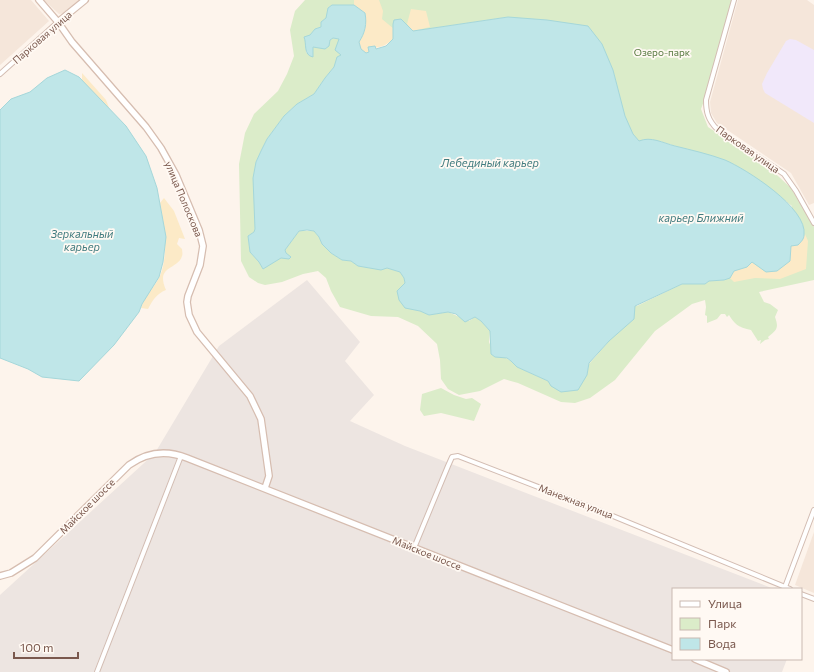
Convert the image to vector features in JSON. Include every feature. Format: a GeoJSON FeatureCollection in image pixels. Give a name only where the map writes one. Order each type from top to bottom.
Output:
{"type":"FeatureCollection","features":[{"type":"Feature","properties":{"kind":"street","name":"улица Полоскова"},"geometry":{"type":"LineString","coordinates":[[39,0],[58,22],[72,42],[146,128],[161,148],[176,175],[199,230],[203,246],[200,265],[188,296],[187,302],[189,315],[198,332],[250,396],[261,420],[269,476],[265,488]]}},
{"type":"Feature","properties":{"kind":"street","name":"Парковая улица"},"geometry":{"type":"LineString","coordinates":[[0,74],[85,0]]}},
{"type":"Feature","properties":{"kind":"street","name":"Парковая улица"},"geometry":{"type":"LineString","coordinates":[[734,0],[706,100],[707,114],[711,123],[717,129],[784,174],[791,182],[814,223]]}},
{"type":"Feature","properties":{"kind":"street","name":"Майское шоссе"},"geometry":{"type":"LineString","coordinates":[[0,576],[11,573],[35,558],[136,459],[163,452],[181,456],[265,488],[672,650]]}},
{"type":"Feature","properties":{"kind":"street"},"geometry":{"type":"LineString","coordinates":[[98,672],[181,456]]}},
{"type":"Feature","properties":{"kind":"street","name":"Манежная улица"},"geometry":{"type":"LineString","coordinates":[[414,548],[452,457],[458,456],[608,514],[788,588]]}},
{"type":"Feature","properties":{"kind":"street"},"geometry":{"type":"LineString","coordinates":[[788,588],[812,522],[814,510]]}},
{"type":"Feature","properties":{"kind":"street"},"geometry":{"type":"LineString","coordinates":[[802,594],[814,599]]}},
{"type":"Feature","properties":{"kind":"street"},"geometry":{"type":"LineString","coordinates":[[697,660],[726,672]]}},
{"type":"Feature","properties":{"kind":"shaded area"},"geometry":{"type":"Polygon","coordinates":[[[0,0],[31,0],[49,21],[0,65],[0,0]]]}},
{"type":"Feature","properties":{"kind":"shaded area"},"geometry":{"type":"Polygon","coordinates":[[[44,0],[81,0],[65,13],[59,14],[44,0]]]}},
{"type":"Feature","properties":{"kind":"shaded area"},"geometry":{"type":"Polygon","coordinates":[[[738,0],[807,0],[814,5],[814,203],[809,205],[791,173],[717,123],[711,113],[710,102],[738,0]]]}},
{"type":"Feature","properties":{"kind":"shaded area"},"geometry":{"type":"Polygon","coordinates":[[[790,39],[796,40],[814,50],[814,123],[765,93],[763,89],[762,84],[767,73],[786,41],[790,39]]]}},
{"type":"Feature","properties":{"kind":"shaded area"},"geometry":{"type":"Polygon","coordinates":[[[307,280],[360,342],[345,361],[374,395],[350,421],[405,446],[771,588],[672,588],[672,660],[787,660],[782,672],[0,672],[0,595],[155,453],[219,346],[307,280]]]}},
{"type":"Feature","properties":{"kind":"shaded area"},"geometry":{"type":"Polygon","coordinates":[[[814,532],[814,593],[795,585],[814,532]]]}},
{"type":"Feature","properties":{"kind":"green space","name":"Озеро-парк"},"geometry":{"type":"Polygon","coordinates":[[[305,0],[732,0],[701,109],[708,127],[765,164],[791,188],[814,227],[814,280],[759,292],[764,302],[770,304],[778,310],[775,317],[777,324],[776,328],[768,337],[769,339],[760,344],[761,340],[758,341],[751,330],[738,326],[729,315],[727,317],[725,314],[721,314],[717,319],[707,323],[707,316],[705,315],[705,300],[692,304],[655,331],[615,380],[590,398],[575,403],[561,402],[518,383],[504,379],[480,391],[459,395],[448,389],[441,379],[437,344],[418,326],[398,317],[371,316],[340,307],[326,278],[318,271],[303,274],[282,282],[265,285],[258,283],[249,277],[241,261],[239,164],[245,133],[254,114],[278,91],[287,74],[294,56],[290,30],[295,11],[305,0]],[[332,5],[328,8],[327,18],[321,22],[321,27],[315,29],[306,41],[306,53],[313,47],[329,43],[333,38],[339,39],[341,55],[314,94],[297,104],[284,116],[267,139],[256,162],[255,229],[254,232],[248,236],[250,252],[263,269],[286,253],[285,250],[299,231],[314,231],[322,244],[331,253],[342,260],[351,261],[358,266],[387,268],[400,272],[405,283],[401,287],[405,307],[429,315],[448,312],[469,321],[475,317],[490,331],[489,342],[495,357],[504,357],[517,367],[548,381],[587,375],[589,364],[609,341],[635,306],[682,284],[705,284],[709,281],[724,280],[747,267],[792,206],[750,174],[725,161],[659,141],[639,141],[629,127],[625,118],[613,70],[508,17],[413,31],[393,24],[394,29],[354,5],[332,5]]]}},
{"type":"Feature","properties":{"kind":"green space"},"geometry":{"type":"Polygon","coordinates":[[[441,388],[466,399],[472,398],[481,404],[474,421],[441,413],[424,416],[420,410],[422,394],[441,388]]]}},
{"type":"Feature","properties":{"kind":"sand"},"geometry":{"type":"Polygon","coordinates":[[[354,0],[379,0],[383,11],[382,19],[394,29],[393,39],[382,46],[375,48],[368,47],[369,52],[366,53],[361,49],[359,42],[365,28],[365,13],[354,5],[354,0]]]}},
{"type":"Feature","properties":{"kind":"sand"},"geometry":{"type":"Polygon","coordinates":[[[411,9],[426,11],[430,27],[413,31],[407,24],[411,9]]]}},
{"type":"Feature","properties":{"kind":"sand"},"geometry":{"type":"Polygon","coordinates":[[[82,73],[106,100],[110,110],[82,81],[82,73]]]}},
{"type":"Feature","properties":{"kind":"sand"},"geometry":{"type":"Polygon","coordinates":[[[164,198],[174,211],[185,239],[179,238],[177,244],[182,249],[182,255],[180,260],[168,269],[163,276],[163,282],[166,290],[157,295],[148,309],[141,308],[145,299],[158,280],[163,267],[165,240],[160,203],[164,198]]]}},
{"type":"Feature","properties":{"kind":"sand"},"geometry":{"type":"Polygon","coordinates":[[[805,234],[808,241],[806,269],[780,279],[755,278],[734,282],[730,278],[734,271],[747,267],[752,262],[766,272],[791,246],[803,239],[805,234]]]}},
{"type":"Feature","properties":{"kind":"water","name":"Лебединый карьер"},"geometry":{"type":"Polygon","coordinates":[[[332,5],[354,5],[365,13],[365,28],[359,42],[361,49],[366,53],[369,52],[368,47],[375,46],[376,49],[386,46],[393,39],[394,20],[401,19],[413,31],[508,17],[547,20],[588,26],[602,44],[613,70],[625,116],[633,134],[639,141],[648,139],[706,154],[725,160],[747,172],[774,191],[796,213],[803,224],[803,239],[798,245],[791,246],[790,261],[777,271],[766,272],[752,262],[747,267],[734,271],[730,278],[709,281],[705,284],[682,284],[635,306],[634,319],[609,341],[589,363],[587,375],[578,390],[561,392],[551,386],[548,381],[517,367],[507,358],[495,357],[491,354],[490,331],[475,317],[465,322],[456,314],[448,312],[429,315],[420,311],[405,308],[399,300],[397,291],[405,283],[400,272],[387,268],[381,270],[358,266],[351,261],[342,260],[331,253],[322,244],[314,231],[299,231],[285,250],[291,257],[289,259],[281,258],[263,269],[250,252],[248,236],[254,232],[255,229],[253,178],[256,162],[267,139],[284,116],[297,104],[314,94],[334,67],[337,57],[341,55],[335,50],[339,39],[333,38],[330,40],[329,46],[325,49],[313,47],[313,57],[308,54],[306,49],[304,37],[310,35],[315,29],[321,27],[321,22],[326,18],[328,8],[332,5]]]}},
{"type":"Feature","properties":{"kind":"water","name":"Зеркальный карьер"},"geometry":{"type":"Polygon","coordinates":[[[65,70],[79,77],[126,126],[146,156],[157,188],[166,237],[163,262],[159,277],[142,304],[139,312],[114,345],[79,381],[42,377],[28,369],[0,358],[0,110],[11,99],[30,92],[47,78],[65,70]]]}},
{"type":"Feature","properties":{"kind":"water label","name":"карьер Ближний"},"geometry":{"type":"Point","coordinates":[701,218]}}]}
